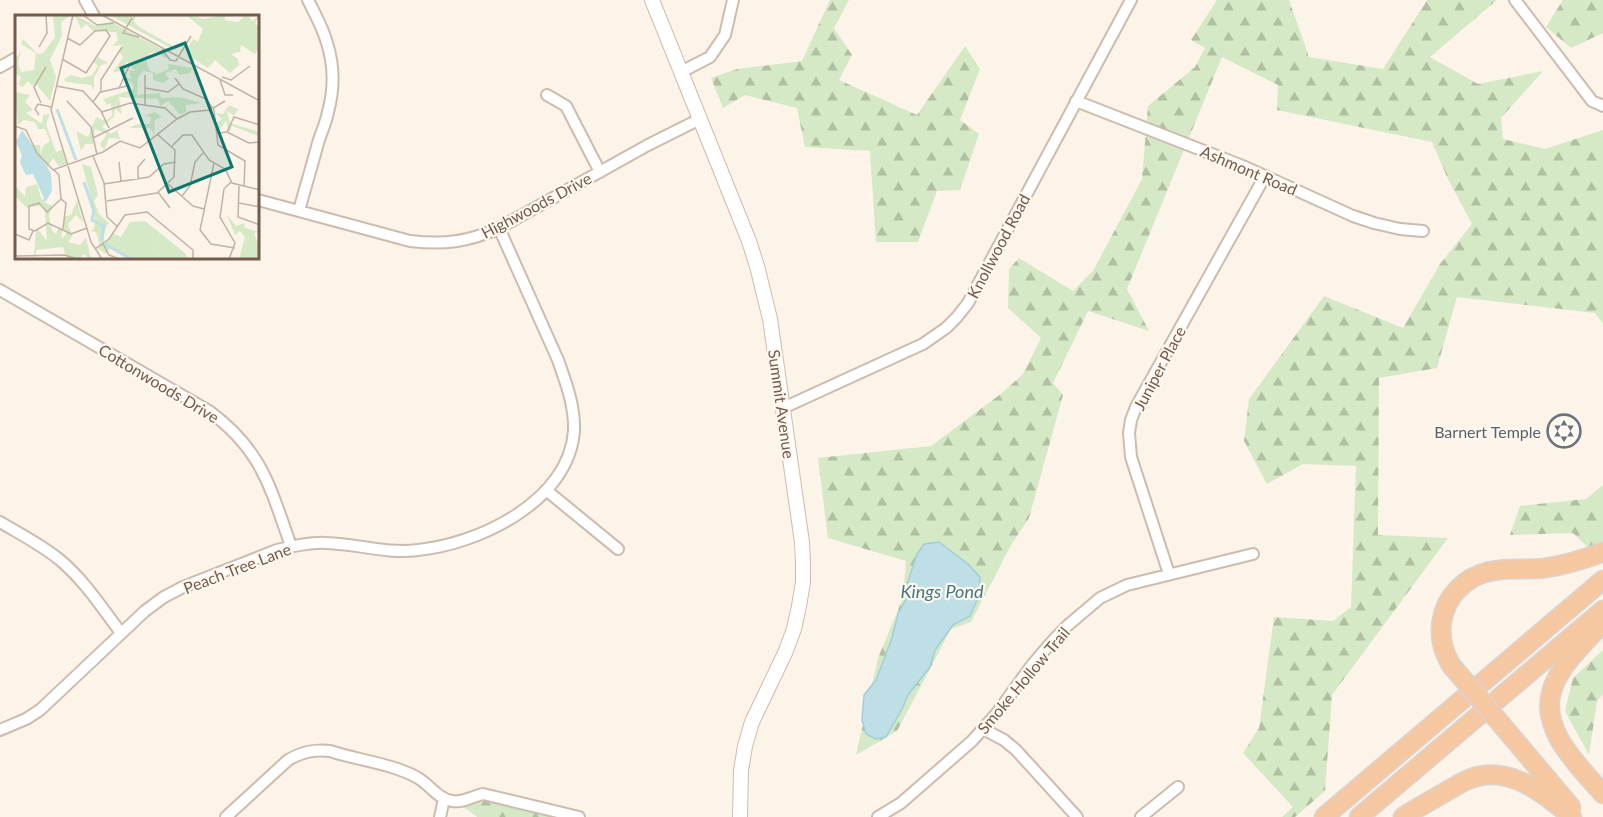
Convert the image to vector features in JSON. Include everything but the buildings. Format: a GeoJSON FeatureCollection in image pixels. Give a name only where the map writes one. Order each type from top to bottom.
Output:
{"type":"FeatureCollection","features":[{"type":"Feature","properties":{"kind":"highway"},"geometry":{"type":"LineString","coordinates":[[1579,817],[1451,664],[1443,649],[1441,629],[1442,618],[1451,598],[1467,581],[1488,572],[1552,567],[1603,552]]}},
{"type":"Feature","properties":{"kind":"highway"},"geometry":{"type":"LineString","coordinates":[[1324,817],[1603,580]]}},
{"type":"Feature","properties":{"kind":"highway"},"geometry":{"type":"LineString","coordinates":[[1359,817],[1603,610]]}},
{"type":"Feature","properties":{"kind":"highway"},"geometry":{"type":"LineString","coordinates":[[1603,623],[1561,672],[1551,690],[1550,713],[1561,742],[1573,760],[1603,794]]}},
{"type":"Feature","properties":{"kind":"highway"},"geometry":{"type":"LineString","coordinates":[[1403,817],[1466,781],[1488,775],[1504,776],[1528,785],[1572,817]]}},
{"type":"Feature","properties":{"kind":"street"},"geometry":{"type":"LineString","coordinates":[[85,0],[93,15]]}},
{"type":"Feature","properties":{"kind":"street"},"geometry":{"type":"LineString","coordinates":[[299,211],[332,96],[331,61],[327,43],[308,0]]}},
{"type":"Feature","properties":{"kind":"street","name":"Summit Avenue"},"geometry":{"type":"LineString","coordinates":[[652,0],[757,266],[770,319],[802,542],[803,582],[794,629],[752,722],[745,746],[741,771],[741,817]]}},
{"type":"Feature","properties":{"kind":"street"},"geometry":{"type":"LineString","coordinates":[[681,72],[710,57],[725,35],[733,0]]}},
{"type":"Feature","properties":{"kind":"street","name":"Knollwood Road"},"geometry":{"type":"LineString","coordinates":[[783,408],[923,344],[957,317],[968,303],[1131,0]]}},
{"type":"Feature","properties":{"kind":"street"},"geometry":{"type":"LineString","coordinates":[[1515,0],[1592,101],[1603,106]]}},
{"type":"Feature","properties":{"kind":"street"},"geometry":{"type":"LineString","coordinates":[[0,67],[15,59]]}},
{"type":"Feature","properties":{"kind":"street"},"geometry":{"type":"LineString","coordinates":[[547,95],[566,106],[600,172]]}},
{"type":"Feature","properties":{"kind":"street","name":"Ashmont Road"},"geometry":{"type":"LineString","coordinates":[[1076,101],[1265,176],[1353,216],[1391,227],[1423,231]]}},
{"type":"Feature","properties":{"kind":"street","name":"Highwoods Drive"},"geometry":{"type":"LineString","coordinates":[[260,201],[410,241],[428,243],[463,241],[499,228],[700,119]]}},
{"type":"Feature","properties":{"kind":"street","name":"Juniper Place"},"geometry":{"type":"LineString","coordinates":[[1169,574],[1131,457],[1129,439],[1131,420],[1265,176]]}},
{"type":"Feature","properties":{"kind":"street","name":"Peach Tree Lane"},"geometry":{"type":"LineString","coordinates":[[0,730],[40,710],[145,611],[183,588],[277,550],[309,543],[396,551],[439,548],[464,541],[499,526],[518,514],[546,490],[556,479],[571,449],[574,433],[572,405],[558,360],[499,228]]}},
{"type":"Feature","properties":{"kind":"street","name":"Cottonwoods Drive"},"geometry":{"type":"LineString","coordinates":[[0,290],[209,411],[224,422],[250,450],[262,468],[291,546]]}},
{"type":"Feature","properties":{"kind":"street"},"geometry":{"type":"LineString","coordinates":[[546,490],[618,549]]}},
{"type":"Feature","properties":{"kind":"street"},"geometry":{"type":"LineString","coordinates":[[0,522],[60,560],[87,587],[121,633]]}},
{"type":"Feature","properties":{"kind":"street","name":"Smoke Hollow Trail"},"geometry":{"type":"LineString","coordinates":[[878,817],[917,790],[984,729],[1032,664],[1100,598],[1114,591],[1169,574],[1253,554]]}},
{"type":"Feature","properties":{"kind":"street"},"geometry":{"type":"LineString","coordinates":[[984,729],[1016,750],[1077,817]]}},
{"type":"Feature","properties":{"kind":"street"},"geometry":{"type":"LineString","coordinates":[[226,817],[288,760],[298,754],[318,750],[330,751],[404,772],[428,784],[444,799],[461,801],[483,794],[579,817]]}},
{"type":"Feature","properties":{"kind":"street"},"geometry":{"type":"LineString","coordinates":[[1141,817],[1178,787]]}},
{"type":"Feature","properties":{"kind":"street"},"geometry":{"type":"LineString","coordinates":[[440,817],[444,799]]}},
{"type":"Feature","properties":{"kind":"green space"},"geometry":{"type":"Polygon","coordinates":[[[830,0],[849,0],[834,28],[852,55],[839,80],[917,115],[965,46],[980,69],[960,120],[979,134],[960,190],[937,191],[918,242],[876,242],[870,151],[805,147],[797,108],[745,95],[723,108],[711,78],[737,69],[802,61],[830,0]]]}},
{"type":"Feature","properties":{"kind":"green space"},"geometry":{"type":"Polygon","coordinates":[[[1217,0],[1289,0],[1309,57],[1383,69],[1427,0],[1497,0],[1430,57],[1478,84],[1543,71],[1501,118],[1503,139],[1545,149],[1603,130],[1603,324],[1595,313],[1457,297],[1437,368],[1379,378],[1378,535],[1448,538],[1332,695],[1325,791],[1295,817],[1282,817],[1293,807],[1243,753],[1259,728],[1274,617],[1333,621],[1351,607],[1356,466],[1303,464],[1267,484],[1244,441],[1249,399],[1324,296],[1403,328],[1440,264],[1472,224],[1448,179],[1432,142],[1277,110],[1278,85],[1222,57],[1127,289],[1149,331],[1088,311],[1053,383],[1063,395],[1029,518],[1011,545],[971,622],[951,629],[897,731],[856,755],[878,658],[903,598],[906,561],[828,538],[818,458],[931,446],[1002,393],[1023,374],[1041,338],[1008,308],[1009,269],[1019,258],[1073,291],[1093,271],[1142,179],[1148,106],[1195,67],[1205,48],[1191,40],[1217,0]]]}},
{"type":"Feature","properties":{"kind":"green space"},"geometry":{"type":"Polygon","coordinates":[[[1563,0],[1603,0],[1603,33],[1571,48],[1546,27],[1563,0]]]}},
{"type":"Feature","properties":{"kind":"green space"},"geometry":{"type":"Polygon","coordinates":[[[1603,485],[1603,555],[1599,558],[1573,533],[1510,535],[1520,506],[1586,499],[1603,485]]]}},
{"type":"Feature","properties":{"kind":"green space"},"geometry":{"type":"Polygon","coordinates":[[[1603,650],[1603,694],[1597,701],[1589,755],[1565,711],[1573,678],[1603,650]]]}},
{"type":"Feature","properties":{"kind":"green space"},"geometry":{"type":"Polygon","coordinates":[[[480,791],[564,817],[477,817],[460,804],[480,791]]]}},
{"type":"Feature","properties":{"kind":"water","name":"Kings Pond"},"geometry":{"type":"Polygon","coordinates":[[[939,542],[968,564],[980,577],[979,596],[970,616],[953,625],[935,650],[930,667],[908,695],[886,737],[876,739],[866,734],[862,720],[864,695],[876,680],[892,638],[898,614],[907,597],[907,584],[917,554],[924,544],[939,542]]]}},
{"type":"Feature","properties":{"kind":"place","name":"Barnert Temple"},"geometry":{"type":"Point","coordinates":[1564,431]}}]}
